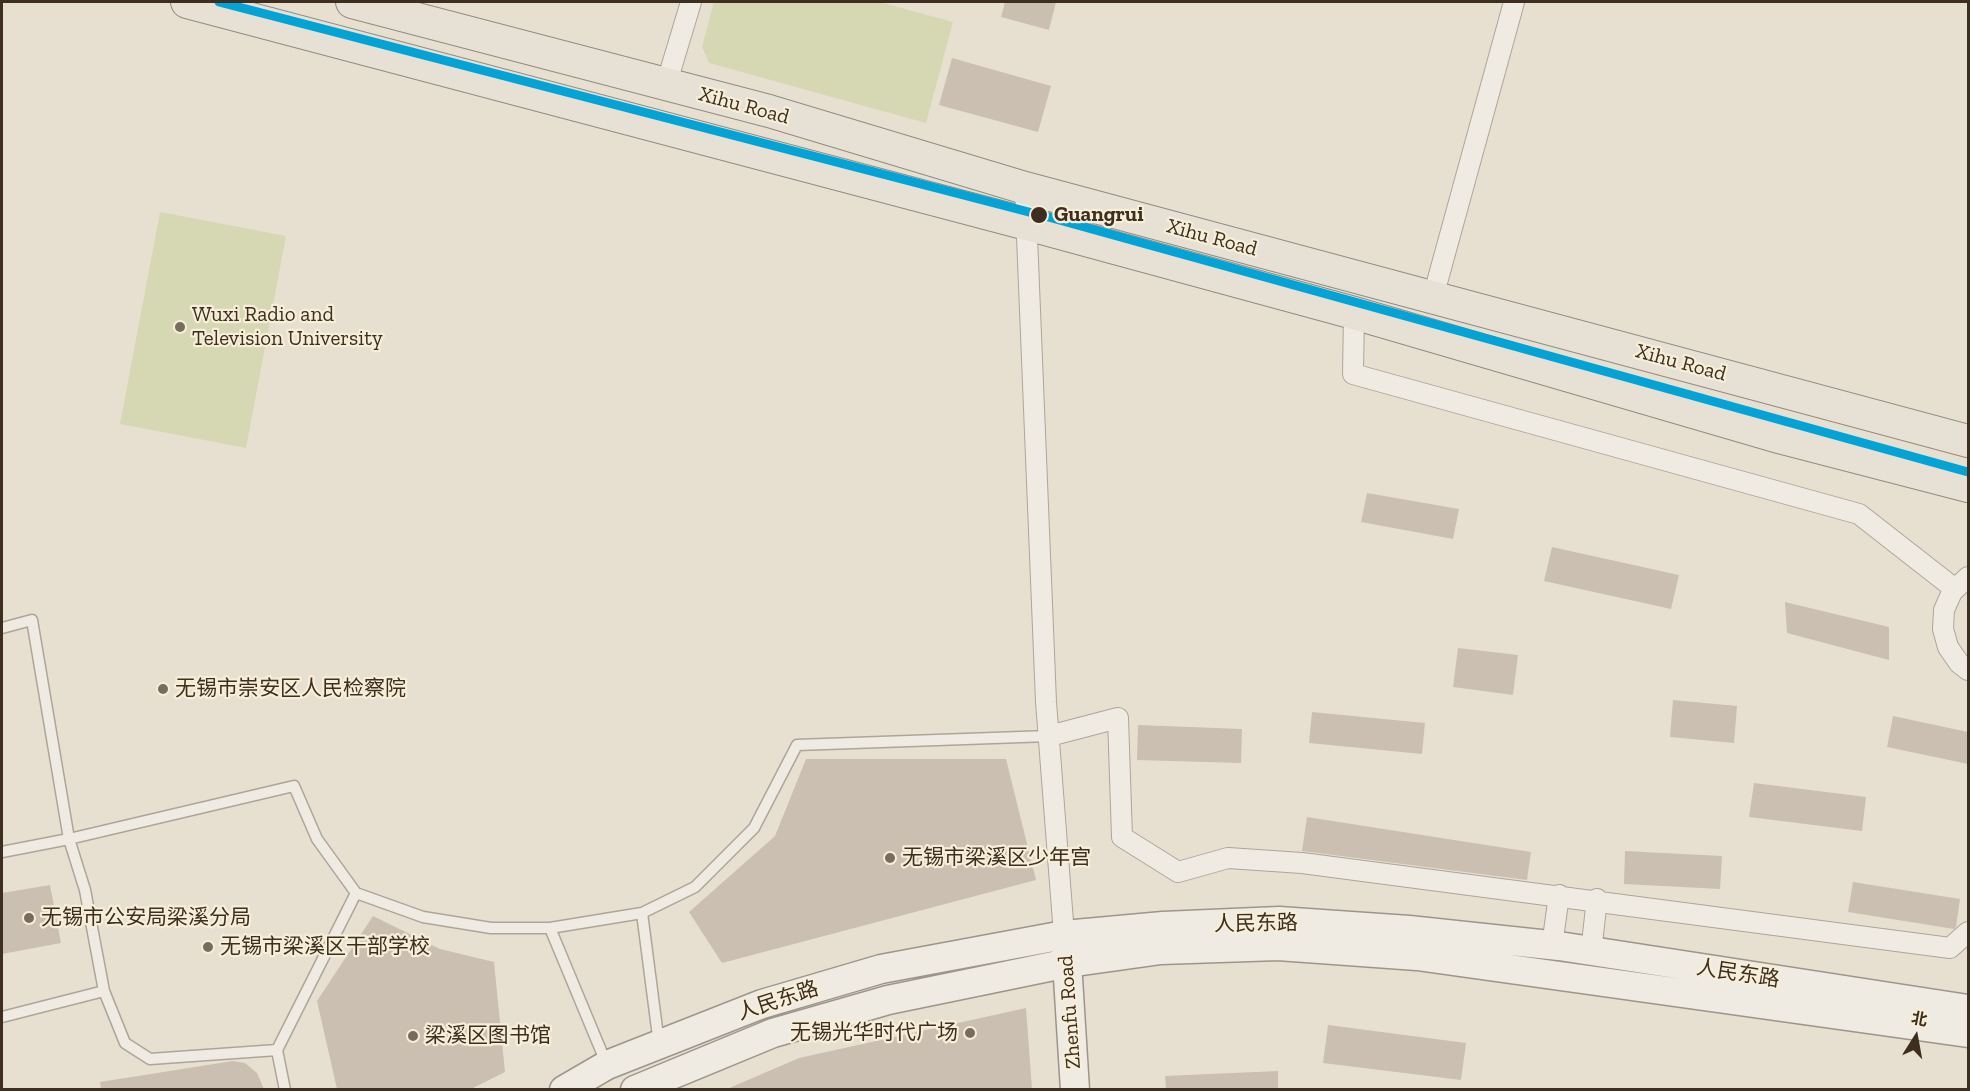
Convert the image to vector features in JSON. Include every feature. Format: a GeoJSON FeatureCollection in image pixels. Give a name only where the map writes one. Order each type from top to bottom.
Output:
{"type":"FeatureCollection","features":[{"type":"Feature","properties":{"kind":"main road","name":"Xihu Road"},"geometry":{"type":"LineString","coordinates":[[187,2],[1028,224],[1354,313],[1775,436],[1968,486]]}},
{"type":"Feature","properties":{"kind":"main road","name":"Xihu Road"},"geometry":{"type":"LineString","coordinates":[[352,2],[769,111],[1025,188],[1968,441]]}},
{"type":"Feature","properties":{"kind":"main road","name":"人民东路"},"geometry":{"type":"LineString","coordinates":[[564,1089],[607,1065],[762,1004],[881,969],[1064,935],[1163,926],[1279,921],[1409,930],[1552,946],[1968,1009]]}},
{"type":"Feature","properties":{"kind":"main road","name":"Zhenfu Road"},"geometry":{"type":"LineString","coordinates":[[1064,935],[1068,963],[1076,1089]]}},
{"type":"Feature","properties":{"kind":"main road","name":"人民东路"},"geometry":{"type":"LineString","coordinates":[[635,1089],[794,1027],[888,1000],[1068,963],[1161,950],[1278,946],[1417,956],[1968,1033]]}},
{"type":"Feature","properties":{"kind":"street"},"geometry":{"type":"LineString","coordinates":[[666,85],[691,2]]}},
{"type":"Feature","properties":{"kind":"street"},"geometry":{"type":"LineString","coordinates":[[1433,297],[1514,2]]}},
{"type":"Feature","properties":{"kind":"street"},"geometry":{"type":"LineString","coordinates":[[1025,188],[1049,736],[1064,935]]}},
{"type":"Feature","properties":{"kind":"street"},"geometry":{"type":"LineString","coordinates":[[1354,313],[1353,374],[1859,514],[1962,583],[1944,610],[1943,629],[1948,647],[1959,663],[1968,670]]}},
{"type":"Feature","properties":{"kind":"street"},"geometry":{"type":"LineString","coordinates":[[1049,736],[1118,718],[1122,837],[1178,872],[1228,858],[1302,863],[1950,948],[1968,932]]}},
{"type":"Feature","properties":{"kind":"street"},"geometry":{"type":"LineString","coordinates":[[1552,946],[1559,895]]}},
{"type":"Feature","properties":{"kind":"street"},"geometry":{"type":"LineString","coordinates":[[1591,952],[1597,900]]}},
{"type":"Feature","properties":{"kind":"lane"},"geometry":{"type":"LineString","coordinates":[[2,628],[32,620],[69,838],[85,890],[104,991],[124,1043],[150,1059],[277,1050]]}},
{"type":"Feature","properties":{"kind":"lane"},"geometry":{"type":"LineString","coordinates":[[2,852],[294,786],[317,839],[356,893],[423,917],[491,928],[550,928],[642,913],[695,887],[754,828],[797,746],[1049,736]]}},
{"type":"Feature","properties":{"kind":"lane"},"geometry":{"type":"LineString","coordinates":[[285,1089],[277,1050],[356,893]]}},
{"type":"Feature","properties":{"kind":"lane"},"geometry":{"type":"LineString","coordinates":[[642,913],[658,1044]]}},
{"type":"Feature","properties":{"kind":"lane"},"geometry":{"type":"LineString","coordinates":[[550,928],[607,1065]]}},
{"type":"Feature","properties":{"kind":"lane"},"geometry":{"type":"LineString","coordinates":[[2,1017],[104,991]]}},
{"type":"Feature","properties":{"kind":"green space"},"geometry":{"type":"Polygon","coordinates":[[[714,2],[880,2],[953,22],[926,123],[709,63],[702,47],[714,2]]]}},
{"type":"Feature","properties":{"kind":"green space"},"geometry":{"type":"Polygon","coordinates":[[[160,212],[286,236],[246,448],[120,424],[160,212]]]}},
{"type":"Feature","properties":{"kind":"building"},"geometry":{"type":"Polygon","coordinates":[[[1005,2],[1056,2],[1049,30],[1001,17],[1005,2]]]}},
{"type":"Feature","properties":{"kind":"building"},"geometry":{"type":"Polygon","coordinates":[[[952,58],[1051,86],[1038,132],[939,105],[952,58]]]}},
{"type":"Feature","properties":{"kind":"building"},"geometry":{"type":"Polygon","coordinates":[[[1367,493],[1459,509],[1453,539],[1361,522],[1367,493]]]}},
{"type":"Feature","properties":{"kind":"building"},"geometry":{"type":"Polygon","coordinates":[[[1552,547],[1679,575],[1671,609],[1544,581],[1552,547]]]}},
{"type":"Feature","properties":{"kind":"building"},"geometry":{"type":"Polygon","coordinates":[[[1785,602],[1889,627],[1889,660],[1787,633],[1785,602]]]}},
{"type":"Feature","properties":{"kind":"building"},"geometry":{"type":"Polygon","coordinates":[[[1458,648],[1518,655],[1513,695],[1453,687],[1458,648]]]}},
{"type":"Feature","properties":{"kind":"building"},"geometry":{"type":"Polygon","coordinates":[[[1673,700],[1737,706],[1734,743],[1670,737],[1673,700]]]}},
{"type":"Feature","properties":{"kind":"building"},"geometry":{"type":"Polygon","coordinates":[[[1312,712],[1425,723],[1422,754],[1309,743],[1312,712]]]}},
{"type":"Feature","properties":{"kind":"building"},"geometry":{"type":"Polygon","coordinates":[[[1893,716],[1968,732],[1968,764],[1887,747],[1893,716]]]}},
{"type":"Feature","properties":{"kind":"building"},"geometry":{"type":"Polygon","coordinates":[[[1138,725],[1242,729],[1241,763],[1137,760],[1138,725]]]}},
{"type":"Feature","properties":{"kind":"building","name":"无锡市梁溪区少年宫"},"geometry":{"type":"Polygon","coordinates":[[[806,759],[1006,759],[1036,880],[722,963],[689,912],[775,836],[806,759]]]}},
{"type":"Feature","properties":{"kind":"building"},"geometry":{"type":"Polygon","coordinates":[[[1754,783],[1866,797],[1862,831],[1749,817],[1754,783]]]}},
{"type":"Feature","properties":{"kind":"building"},"geometry":{"type":"Polygon","coordinates":[[[1307,817],[1531,852],[1527,880],[1302,851],[1307,817]]]}},
{"type":"Feature","properties":{"kind":"building"},"geometry":{"type":"Polygon","coordinates":[[[1625,851],[1722,856],[1720,889],[1624,884],[1625,851]]]}},
{"type":"Feature","properties":{"kind":"building"},"geometry":{"type":"Polygon","coordinates":[[[1853,882],[1960,899],[1956,927],[1954,929],[1848,912],[1853,882]]]}},
{"type":"Feature","properties":{"kind":"building","name":"无锡市公安局梁溪分局"},"geometry":{"type":"Polygon","coordinates":[[[50,885],[61,943],[2,954],[2,893],[50,885]]]}},
{"type":"Feature","properties":{"kind":"building","name":"梁溪区图书馆"},"geometry":{"type":"Polygon","coordinates":[[[373,916],[440,949],[494,962],[505,1072],[471,1089],[337,1089],[317,1001],[373,916]]]}},
{"type":"Feature","properties":{"kind":"building","name":"无锡光华时代广场"},"geometry":{"type":"Polygon","coordinates":[[[1026,1008],[1032,1089],[727,1089],[799,1058],[1026,1008]]]}},
{"type":"Feature","properties":{"kind":"building"},"geometry":{"type":"Polygon","coordinates":[[[1328,1025],[1466,1043],[1461,1080],[1323,1063],[1328,1025]]]}},
{"type":"Feature","properties":{"kind":"building"},"geometry":{"type":"Polygon","coordinates":[[[233,1061],[245,1063],[257,1073],[264,1089],[101,1089],[100,1082],[233,1061]]]}},
{"type":"Feature","properties":{"kind":"building"},"geometry":{"type":"Polygon","coordinates":[[[1278,1071],[1278,1089],[1166,1089],[1165,1076],[1278,1071]]]}},
{"type":"Feature","properties":{"kind":"transit line"},"geometry":{"type":"LineString","coordinates":[[219,2],[1052,218],[1968,472]]}},
{"type":"Feature","properties":{"kind":"place","name":"Guangrui"},"geometry":{"type":"Point","coordinates":[1039,215]}},
{"type":"Feature","properties":{"kind":"place","name":"Wuxi Radio and Television University"},"geometry":{"type":"Point","coordinates":[180,327]}},
{"type":"Feature","properties":{"kind":"place","name":"无锡市崇安区人民检察院"},"geometry":{"type":"Point","coordinates":[163,689]}},
{"type":"Feature","properties":{"kind":"place","name":"无锡市梁溪区少年宫"},"geometry":{"type":"Point","coordinates":[890,858]}},
{"type":"Feature","properties":{"kind":"place","name":"无锡市公安局梁溪分局"},"geometry":{"type":"Point","coordinates":[29,918]}},
{"type":"Feature","properties":{"kind":"place","name":"无锡市梁溪区干部学校"},"geometry":{"type":"Point","coordinates":[208,947]}},
{"type":"Feature","properties":{"kind":"place","name":"无锡光华时代广场"},"geometry":{"type":"Point","coordinates":[970,1033]}},
{"type":"Feature","properties":{"kind":"place","name":"梁溪区图书馆"},"geometry":{"type":"Point","coordinates":[413,1036]}}]}
